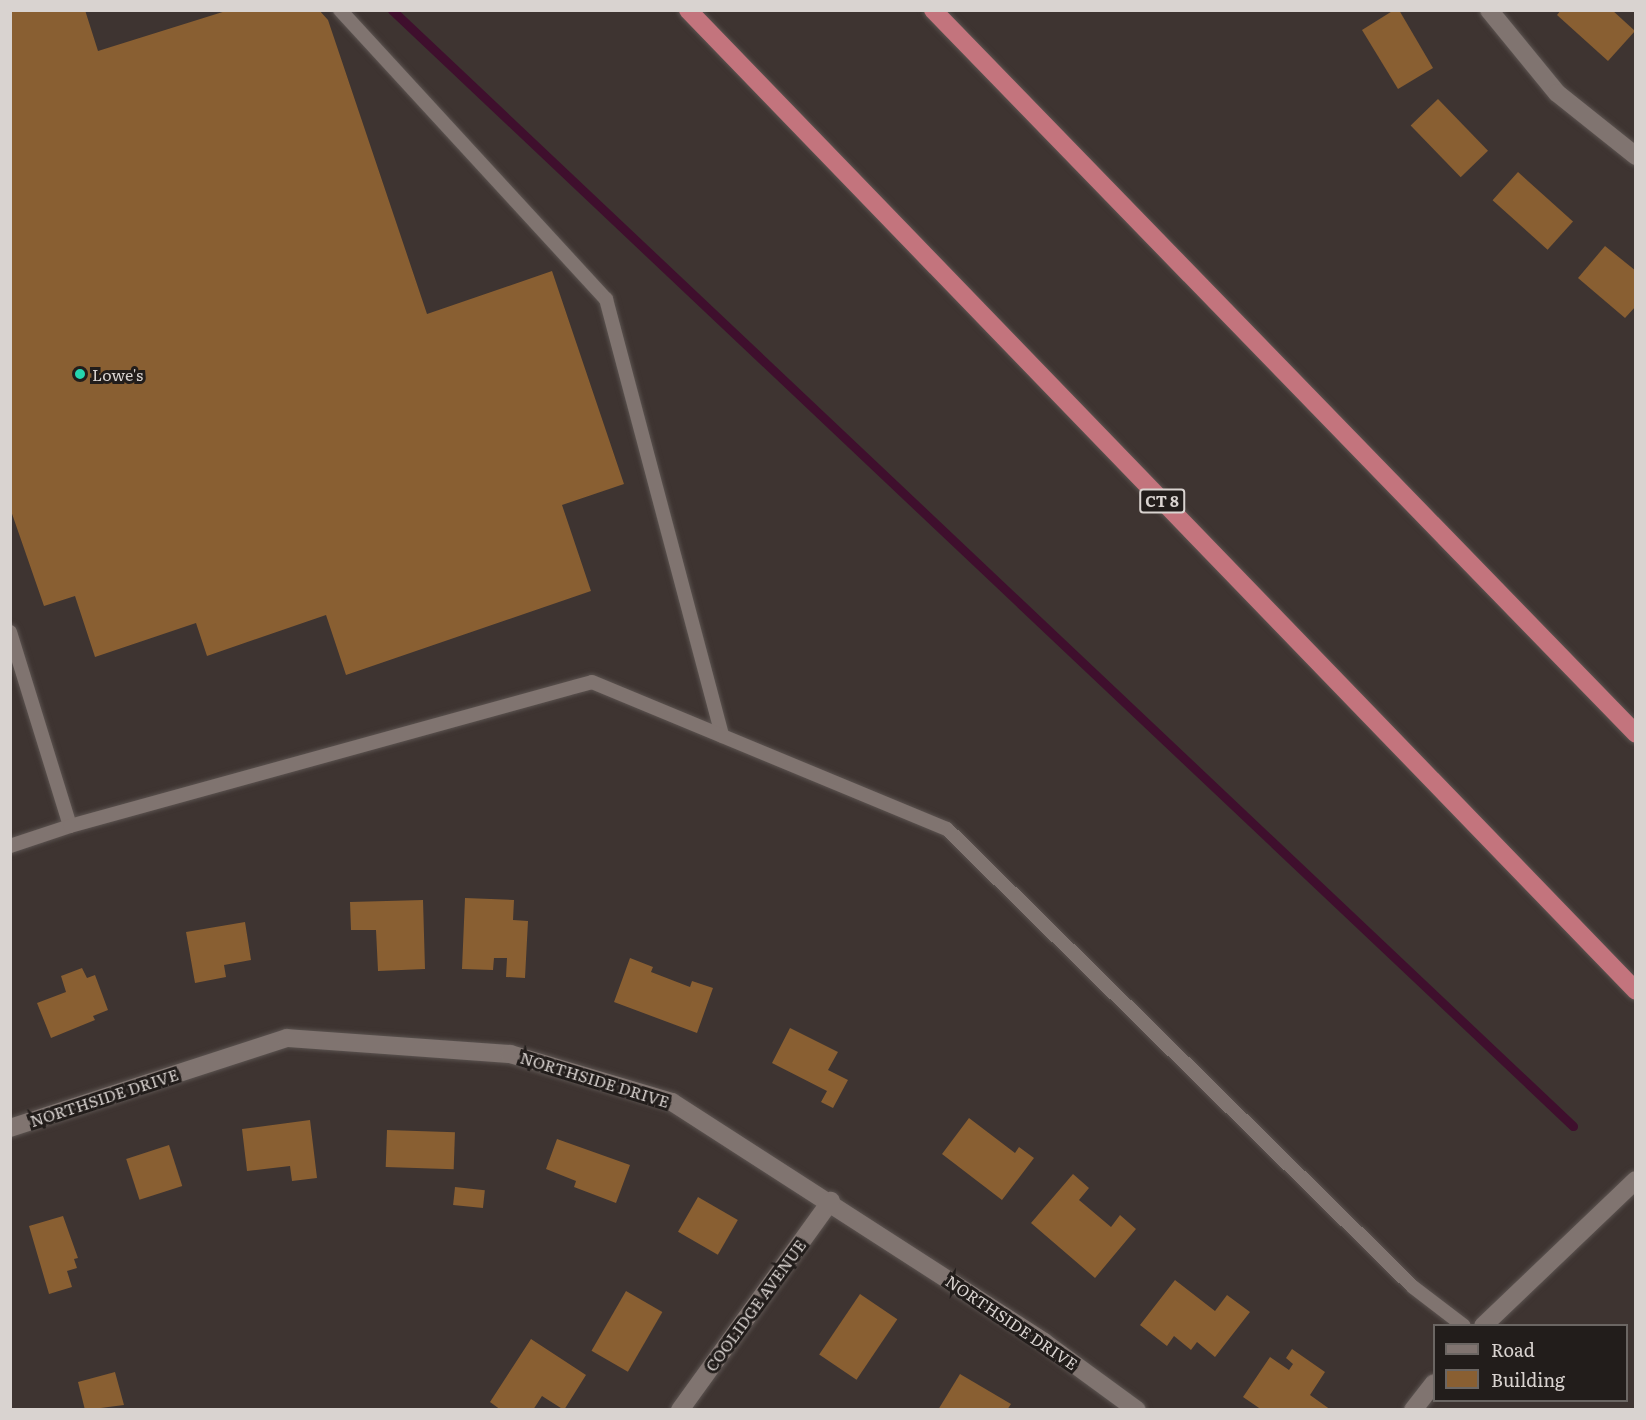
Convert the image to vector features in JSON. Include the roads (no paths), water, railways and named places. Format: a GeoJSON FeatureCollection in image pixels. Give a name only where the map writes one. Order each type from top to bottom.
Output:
{"type":"FeatureCollection","features":[{"type":"Feature","properties":{"kind":"highway","name":"CT 8"},"geometry":{"type":"LineString","coordinates":[[687,10],[1635,991]]}},
{"type":"Feature","properties":{"kind":"highway"},"geometry":{"type":"LineString","coordinates":[[933,10],[1635,734]]}},
{"type":"Feature","properties":{"kind":"street"},"geometry":{"type":"LineString","coordinates":[[1489,10],[1557,93],[1635,156]]}},
{"type":"Feature","properties":{"kind":"street","name":"NORTHSIDE DRIVE"},"geometry":{"type":"LineString","coordinates":[[10,1128],[287,1038],[510,1054],[672,1102],[831,1201],[1044,1342],[1137,1410]]}},
{"type":"Feature","properties":{"kind":"street"},"geometry":{"type":"LineString","coordinates":[[1485,1324],[1635,1180]]}},
{"type":"Feature","properties":{"kind":"street","name":"COOLIDGE AVENUE"},"geometry":{"type":"LineString","coordinates":[[680,1410],[831,1201]]}},
{"type":"Feature","properties":{"kind":"street"},"geometry":{"type":"LineString","coordinates":[[1413,1410],[1433,1384]]}},
{"type":"Feature","properties":{"kind":"lane"},"geometry":{"type":"LineString","coordinates":[[340,10],[606,299],[722,736]]}},
{"type":"Feature","properties":{"kind":"lane"},"geometry":{"type":"LineString","coordinates":[[10,632],[70,826]]}},
{"type":"Feature","properties":{"kind":"lane"},"geometry":{"type":"LineString","coordinates":[[10,846],[70,826],[592,682],[947,829],[1413,1287],[1461,1324]]}},
{"type":"Feature","properties":{"kind":"waterway"},"geometry":{"type":"LineString","coordinates":[[392,10],[1573,1126]]}},
{"type":"Feature","properties":{"kind":"place","name":"Lowe's"},"geometry":{"type":"Point","coordinates":[80,374]}}]}
